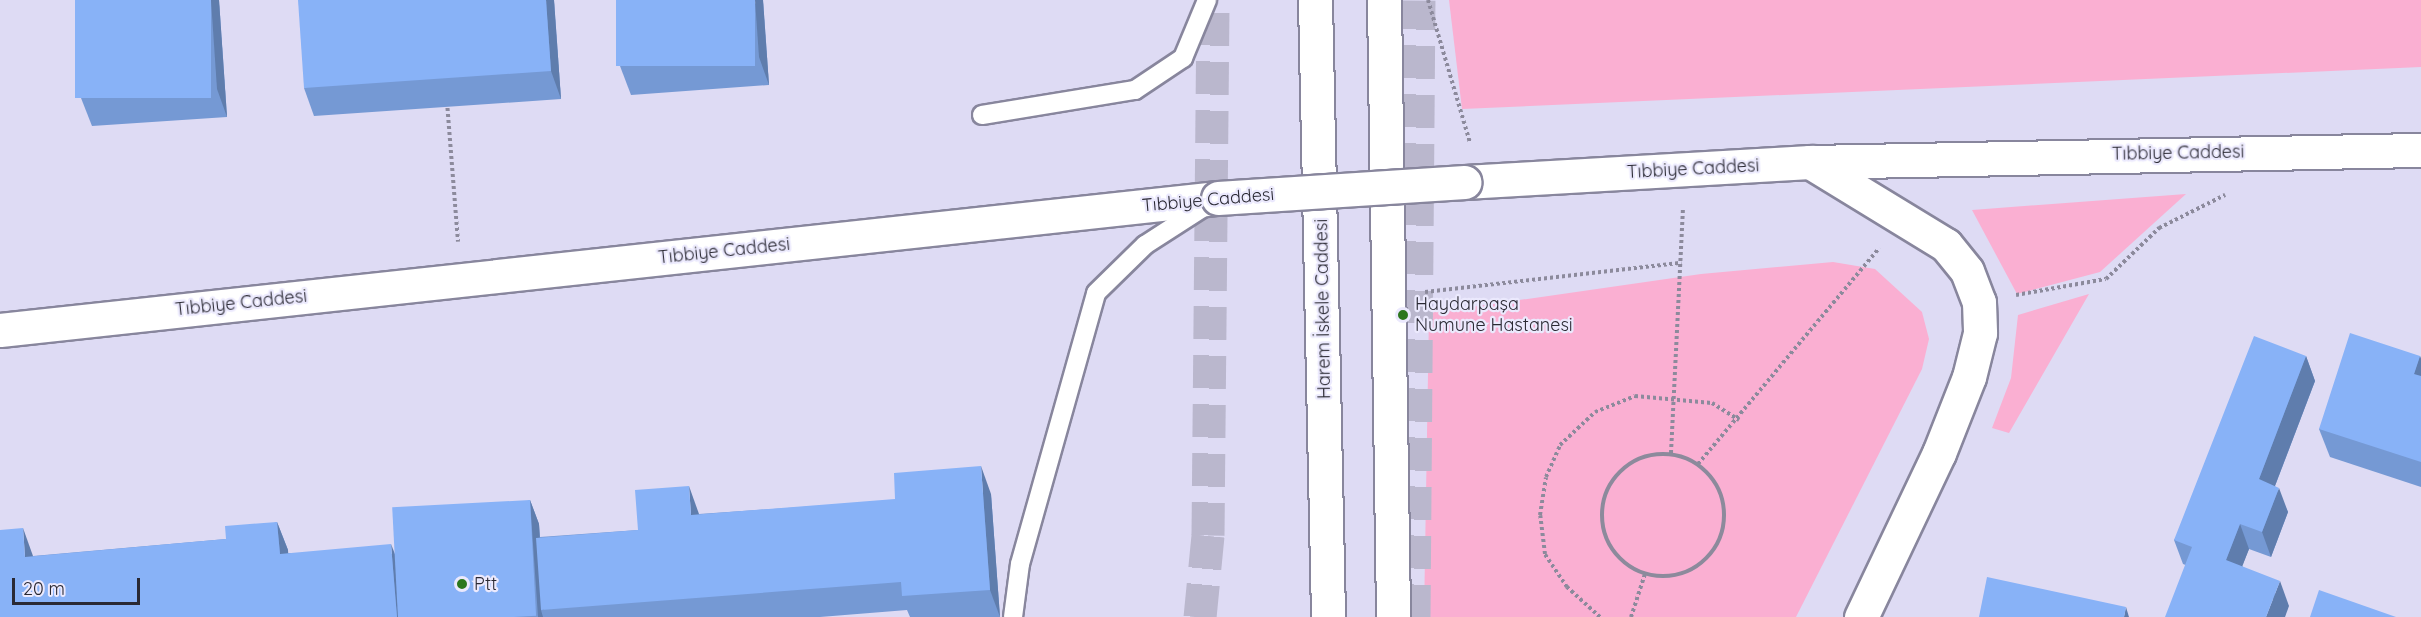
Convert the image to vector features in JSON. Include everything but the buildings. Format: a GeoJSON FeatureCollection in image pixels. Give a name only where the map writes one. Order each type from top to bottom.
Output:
{"type":"FeatureCollection","features":[{"type":"Feature","properties":{"kind":"main road","name":"Harem İskele Caddesi"},"geometry":{"type":"LineString","coordinates":[[1315,0],[1330,578],[1326,617]]}},
{"type":"Feature","properties":{"kind":"main road"},"geometry":{"type":"LineString","coordinates":[[1384,0],[1393,617]]}},
{"type":"Feature","properties":{"kind":"main road","name":"Tıbbiye Caddesi"},"geometry":{"type":"LineString","coordinates":[[0,330],[1218,198],[1810,162],[2421,150]]}},
{"type":"Feature","properties":{"kind":"main road"},"geometry":{"type":"LineString","coordinates":[[1810,162],[1946,245],[1967,271],[1978,302],[1980,333],[1969,377],[1940,453],[1861,617]]}},
{"type":"Feature","properties":{"kind":"lane"},"geometry":{"type":"LineString","coordinates":[[982,115],[1135,90],[1182,58],[1207,0]]}},
{"type":"Feature","properties":{"kind":"lane"},"geometry":{"type":"LineString","coordinates":[[1013,617],[1020,564],[1095,293],[1145,246],[1218,198]]}},
{"type":"Feature","properties":{"kind":"path"},"geometry":{"type":"LineString","coordinates":[[1428,0],[1473,181]]}},
{"type":"Feature","properties":{"kind":"path"},"geometry":{"type":"LineString","coordinates":[[446,93],[461,280]]}},
{"type":"Feature","properties":{"kind":"path"},"geometry":{"type":"LineString","coordinates":[[1671,453],[1684,169]]}},
{"type":"Feature","properties":{"kind":"path"},"geometry":{"type":"LineString","coordinates":[[2007,296],[2106,279],[2159,228],[2230,192]]}},
{"type":"Feature","properties":{"kind":"path"},"geometry":{"type":"LineString","coordinates":[[1698,464],[1739,420],[1887,238]]}},
{"type":"Feature","properties":{"kind":"path"},"geometry":{"type":"LineString","coordinates":[[1389,296],[1681,263]]}},
{"type":"Feature","properties":{"kind":"path"},"geometry":{"type":"LineString","coordinates":[[1600,617],[1567,587],[1545,554],[1540,515],[1546,477],[1560,445],[1595,412],[1635,396],[1675,396],[1712,403],[1739,420]]}},
{"type":"Feature","properties":{"kind":"path"},"geometry":{"type":"LineString","coordinates":[[1671,453],[1698,464],[1721,494],[1725,514],[1713,550],[1684,573],[1645,574],[1628,566],[1604,536],[1604,497],[1625,466],[1642,457],[1671,453]]}},
{"type":"Feature","properties":{"kind":"path"},"geometry":{"type":"LineString","coordinates":[[1631,617],[1645,574]]}},
{"type":"Feature","properties":{"kind":"shaded area"},"geometry":{"type":"Polygon","coordinates":[[[1449,0],[2421,0],[2421,67],[1462,109],[1449,0]]]}},
{"type":"Feature","properties":{"kind":"shaded area"},"geometry":{"type":"Polygon","coordinates":[[[2186,194],[2100,272],[2017,294],[1972,210],[2186,194]]]}},
{"type":"Feature","properties":{"kind":"shaded area"},"geometry":{"type":"Polygon","coordinates":[[[1833,262],[1875,269],[1922,312],[1929,339],[1922,369],[1796,617],[1424,617],[1429,313],[1701,274],[1833,262]]]}},
{"type":"Feature","properties":{"kind":"shaded area"},"geometry":{"type":"Polygon","coordinates":[[[2089,294],[2009,433],[1992,428],[2011,378],[2018,315],[2089,294]]]}},
{"type":"Feature","properties":{"kind":"tunnel"},"geometry":{"type":"LineString","coordinates":[[1200,617],[1208,535],[1213,0]]}},
{"type":"Feature","properties":{"kind":"tunnel"},"geometry":{"type":"LineString","coordinates":[[1414,617],[1419,0]]}},
{"type":"Feature","properties":{"kind":"place","name":"Haydarpaşa Numune Hastanesi"},"geometry":{"type":"Point","coordinates":[1403,315]}},
{"type":"Feature","properties":{"kind":"place","name":"Ptt"},"geometry":{"type":"Point","coordinates":[462,584]}}]}
